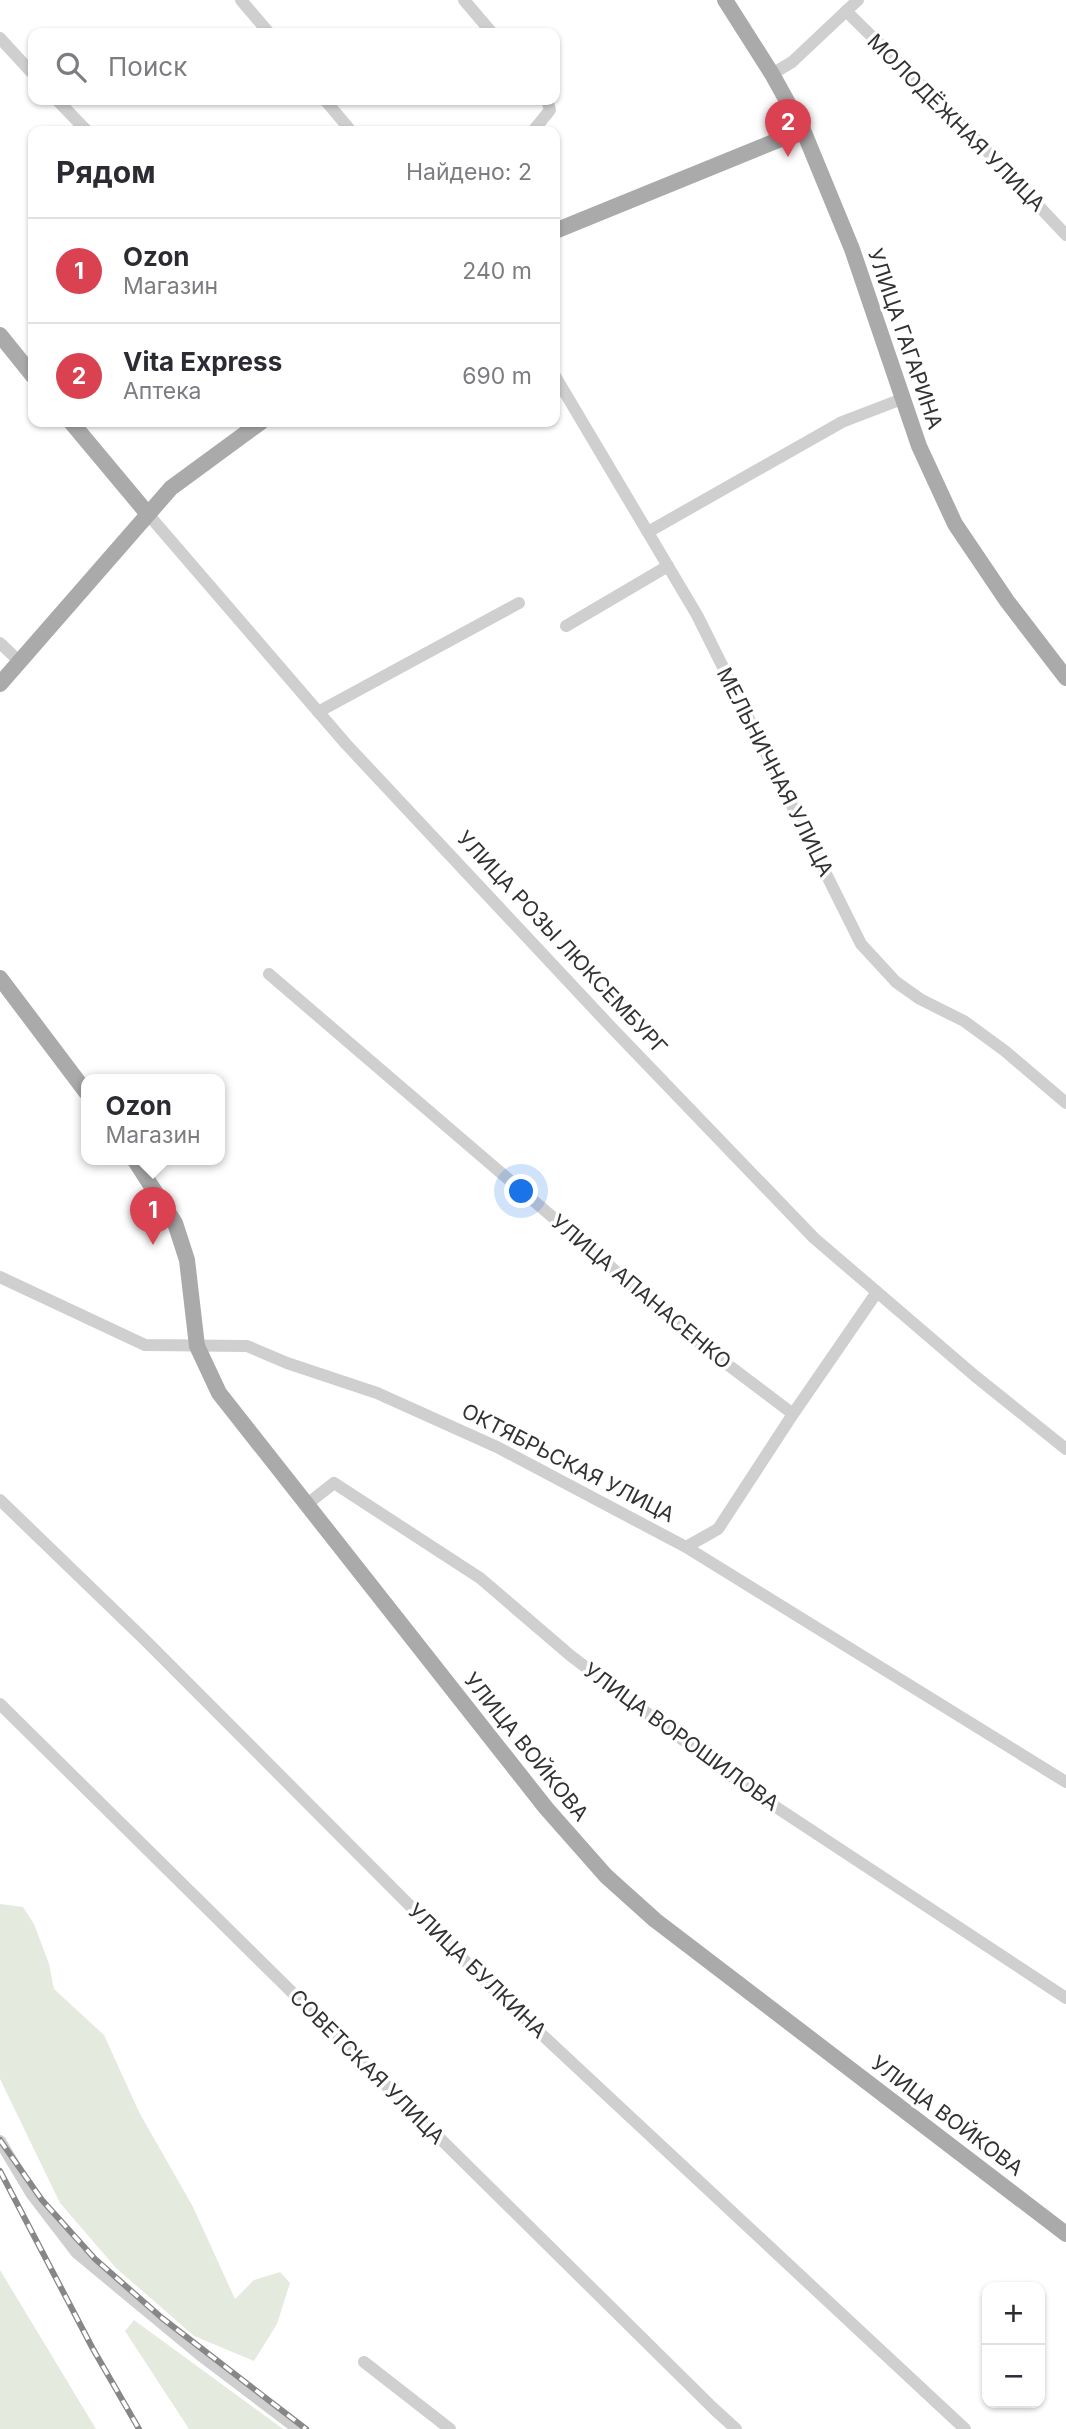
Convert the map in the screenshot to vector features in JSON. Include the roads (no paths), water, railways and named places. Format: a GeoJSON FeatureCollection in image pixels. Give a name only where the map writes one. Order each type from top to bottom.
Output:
{"type":"FeatureCollection","features":[{"type":"Feature","properties":{"kind":"main road","name":"УЛИЦА ГАГАРИНА"},"geometry":{"type":"LineString","coordinates":[[725,0],[772,74],[803,131],[852,249],[919,446],[955,524],[1007,601],[1066,678]]}},
{"type":"Feature","properties":{"kind":"main road"},"geometry":{"type":"LineString","coordinates":[[560,229],[803,131]]}},
{"type":"Feature","properties":{"kind":"main road"},"geometry":{"type":"LineString","coordinates":[[0,335],[28,370]]}},
{"type":"Feature","properties":{"kind":"main road","name":"УЛИЦА РОЗЫ ЛЮКСЕМБУРГ"},"geometry":{"type":"LineString","coordinates":[[75,427],[147,513]]}},
{"type":"Feature","properties":{"kind":"main road"},"geometry":{"type":"LineString","coordinates":[[0,684],[171,488],[254,427]]}},
{"type":"Feature","properties":{"kind":"main road"},"geometry":{"type":"LineString","coordinates":[[0,978],[81,1085]]}},
{"type":"Feature","properties":{"kind":"main road"},"geometry":{"type":"LineString","coordinates":[[138,1165],[175,1223],[187,1260],[197,1346]]}},
{"type":"Feature","properties":{"kind":"main road","name":"УЛИЦА ВОЙКОВА"},"geometry":{"type":"LineString","coordinates":[[197,1346],[219,1393],[546,1808],[606,1875],[655,1920],[730,1979],[1066,2234]]}},
{"type":"Feature","properties":{"kind":"street"},"geometry":{"type":"LineString","coordinates":[[241,0],[265,28]]}},
{"type":"Feature","properties":{"kind":"street"},"geometry":{"type":"LineString","coordinates":[[464,0],[488,28]]}},
{"type":"Feature","properties":{"kind":"street"},"geometry":{"type":"LineString","coordinates":[[772,74],[792,62],[858,0]]}},
{"type":"Feature","properties":{"kind":"street","name":"МОЛОДЁЖНАЯ УЛИЦА"},"geometry":{"type":"LineString","coordinates":[[846,12],[969,132],[1066,235]]}},
{"type":"Feature","properties":{"kind":"street"},"geometry":{"type":"LineString","coordinates":[[0,38],[28,69]]}},
{"type":"Feature","properties":{"kind":"street"},"geometry":{"type":"LineString","coordinates":[[62,105],[82,126]]}},
{"type":"Feature","properties":{"kind":"street"},"geometry":{"type":"LineString","coordinates":[[329,105],[347,126]]}},
{"type":"Feature","properties":{"kind":"street"},"geometry":{"type":"LineString","coordinates":[[537,126],[550,110],[548,105]]}},
{"type":"Feature","properties":{"kind":"street","name":"МЕЛЬНИЧНАЯ УЛИЦА"},"geometry":{"type":"LineString","coordinates":[[560,384],[697,615],[861,944],[896,982],[920,999],[964,1021],[1005,1051],[1066,1103]]}},
{"type":"Feature","properties":{"kind":"street"},"geometry":{"type":"LineString","coordinates":[[648,532],[842,422],[902,399]]}},
{"type":"Feature","properties":{"kind":"street","name":"УЛИЦА РОЗЫ ЛЮКСЕМБУРГ"},"geometry":{"type":"LineString","coordinates":[[147,513],[318,712],[611,1027],[814,1238],[975,1376],[1066,1449]]}},
{"type":"Feature","properties":{"kind":"street"},"geometry":{"type":"LineString","coordinates":[[566,626],[668,566]]}},
{"type":"Feature","properties":{"kind":"street"},"geometry":{"type":"LineString","coordinates":[[318,712],[519,603]]}},
{"type":"Feature","properties":{"kind":"street"},"geometry":{"type":"LineString","coordinates":[[0,643],[19,661]]}},
{"type":"Feature","properties":{"kind":"street","name":"УЛИЦА АПАНАСЕНКО"},"geometry":{"type":"LineString","coordinates":[[269,974],[703,1346],[793,1414]]}},
{"type":"Feature","properties":{"kind":"street"},"geometry":{"type":"LineString","coordinates":[[0,1277],[145,1345],[197,1346]]}},
{"type":"Feature","properties":{"kind":"street"},"geometry":{"type":"LineString","coordinates":[[686,1547],[718,1529],[877,1292]]}},
{"type":"Feature","properties":{"kind":"street","name":"ОКТЯБРЬСКАЯ УЛИЦА"},"geometry":{"type":"LineString","coordinates":[[197,1346],[247,1346],[287,1363],[377,1393],[497,1447],[686,1547],[1066,1782]]}},
{"type":"Feature","properties":{"kind":"street","name":"УЛИЦА ВОРОШИЛОВА"},"geometry":{"type":"LineString","coordinates":[[306,1505],[334,1483],[480,1578],[571,1656],[747,1788],[1066,1998]]}},
{"type":"Feature","properties":{"kind":"street","name":"УЛИЦА БУЛКИНА"},"geometry":{"type":"LineString","coordinates":[[0,1500],[146,1640],[494,1990],[965,2429]]}},
{"type":"Feature","properties":{"kind":"street","name":"СОВЕТСКАЯ УЛИЦА"},"geometry":{"type":"LineString","coordinates":[[0,1704],[736,2429]]}},
{"type":"Feature","properties":{"kind":"street"},"geometry":{"type":"LineString","coordinates":[[0,2140],[31,2193],[77,2253],[199,2354],[298,2429]]}},
{"type":"Feature","properties":{"kind":"street"},"geometry":{"type":"LineString","coordinates":[[363,2362],[450,2429]]}},
{"type":"Feature","properties":{"kind":"railway"},"geometry":{"type":"LineString","coordinates":[[0,2140],[42,2200],[95,2259],[162,2318],[306,2429]]}},
{"type":"Feature","properties":{"kind":"railway"},"geometry":{"type":"LineString","coordinates":[[0,2171],[93,2349],[139,2429]]}},
{"type":"Feature","properties":{"kind":"place","name":"Vita Express"},"geometry":{"type":"Point","coordinates":[788,157]}},
{"type":"Feature","properties":{"kind":"place","name":"Ozon"},"geometry":{"type":"Point","coordinates":[153,1245]}}]}
